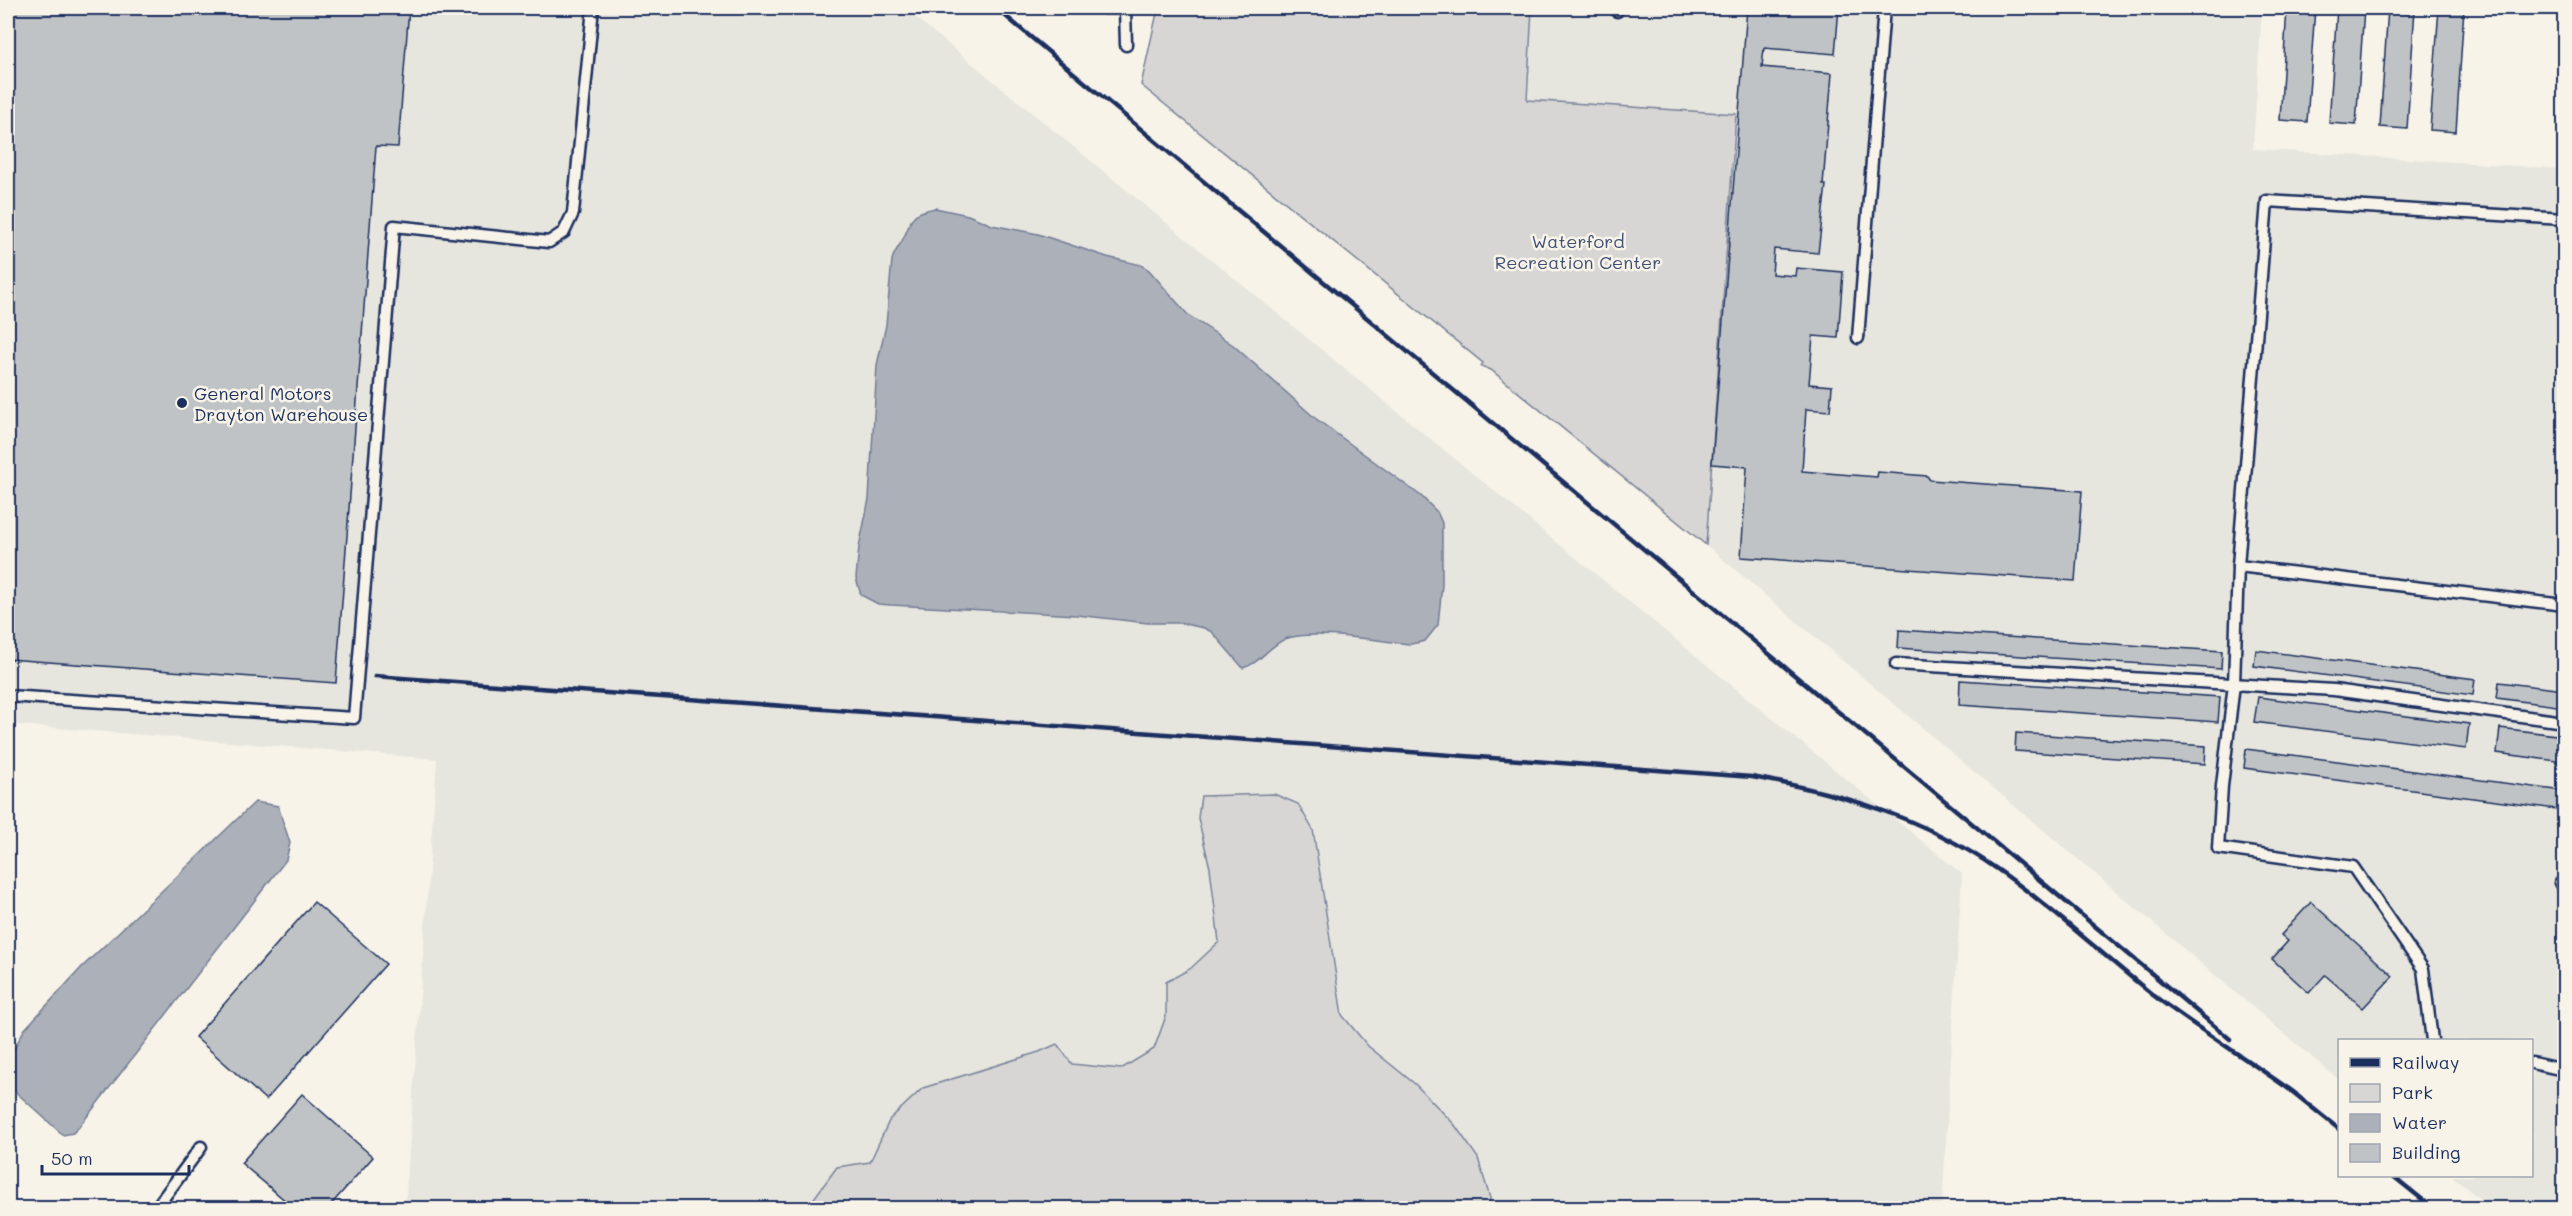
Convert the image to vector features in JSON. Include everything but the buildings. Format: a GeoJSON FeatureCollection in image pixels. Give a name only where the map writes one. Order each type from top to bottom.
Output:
{"type":"FeatureCollection","features":[{"type":"Feature","properties":{"kind":"lane"},"geometry":{"type":"LineString","coordinates":[[8,696],[354,718],[394,226],[549,242],[564,232],[573,213],[593,8]]}},
{"type":"Feature","properties":{"kind":"lane"},"geometry":{"type":"LineString","coordinates":[[1104,8],[1125,8],[1125,45]]}},
{"type":"Feature","properties":{"kind":"lane"},"geometry":{"type":"LineString","coordinates":[[1858,338],[1884,8]]}},
{"type":"Feature","properties":{"kind":"lane"},"geometry":{"type":"LineString","coordinates":[[2432,1039],[2423,969],[2353,867],[2218,848],[2222,786],[2234,684],[2238,566],[2267,201],[2565,219]]}},
{"type":"Feature","properties":{"kind":"lane"},"geometry":{"type":"LineString","coordinates":[[2238,566],[2565,605]]}},
{"type":"Feature","properties":{"kind":"lane"},"geometry":{"type":"LineString","coordinates":[[1896,664],[2334,690],[2565,722]]}},
{"type":"Feature","properties":{"kind":"lane"},"geometry":{"type":"LineString","coordinates":[[2533,1063],[2565,1070]]}},
{"type":"Feature","properties":{"kind":"lane"},"geometry":{"type":"LineString","coordinates":[[156,1209],[201,1147]]}},
{"type":"Feature","properties":{"kind":"shaded area"},"geometry":{"type":"Polygon","coordinates":[[[8,8],[904,8],[1962,874],[1942,1208],[405,1208],[437,759],[8,724],[8,8]]]}},
{"type":"Feature","properties":{"kind":"shaded area"},"geometry":{"type":"Polygon","coordinates":[[[1532,8],[2262,8],[2253,149],[2564,169],[2564,1208],[2491,1208],[2453,1177],[2533,1177],[2533,1039],[2338,1039],[2338,1079],[1706,545],[1735,114],[1526,100],[1532,8]]]}},
{"type":"Feature","properties":{"kind":"green space","name":"Waterford Recreation Center"},"geometry":{"type":"Polygon","coordinates":[[[1158,8],[1532,8],[1527,100],[1736,114],[1706,545],[1491,370],[1481,366],[1483,363],[1141,85],[1158,8]]]}},
{"type":"Feature","properties":{"kind":"green space"},"geometry":{"type":"Polygon","coordinates":[[[1274,794],[1298,804],[1313,830],[1342,1015],[1368,1046],[1415,1084],[1454,1124],[1478,1158],[1490,1198],[1490,1208],[808,1208],[837,1167],[870,1162],[890,1119],[923,1088],[1039,1052],[1057,1044],[1072,1064],[1121,1069],[1154,1049],[1166,1016],[1166,982],[1190,969],[1219,942],[1210,868],[1198,818],[1201,796],[1274,794]]]}},
{"type":"Feature","properties":{"kind":"water"},"geometry":{"type":"Polygon","coordinates":[[[935,208],[968,215],[992,225],[1038,234],[1107,257],[1141,265],[1149,270],[1188,315],[1233,345],[1315,418],[1421,496],[1437,512],[1442,523],[1442,585],[1438,625],[1425,641],[1411,644],[1328,635],[1297,636],[1279,642],[1254,663],[1243,668],[1212,632],[1180,623],[1148,623],[1077,615],[878,604],[861,595],[856,578],[859,547],[869,499],[877,365],[886,325],[892,260],[915,215],[935,208]]]}},
{"type":"Feature","properties":{"kind":"water"},"geometry":{"type":"Polygon","coordinates":[[[255,802],[278,806],[290,843],[286,860],[79,1127],[73,1133],[63,1135],[9,1086],[8,1061],[24,1030],[82,967],[255,802]]]}},
{"type":"Feature","properties":{"kind":"railway"},"geometry":{"type":"LineString","coordinates":[[996,8],[2230,1039]]}},
{"type":"Feature","properties":{"kind":"railway"},"geometry":{"type":"LineString","coordinates":[[375,676],[1752,777],[1785,783],[1849,799],[1910,821],[1969,851],[2037,899],[2153,995],[2296,1094]]}},
{"type":"Feature","properties":{"kind":"railway"},"geometry":{"type":"LineString","coordinates":[[2289,1089],[2338,1128]]}},
{"type":"Feature","properties":{"kind":"railway"},"geometry":{"type":"LineString","coordinates":[[2394,1177],[2433,1208]]}},
{"type":"Feature","properties":{"kind":"place","name":"General Motors Drayton Warehouse"},"geometry":{"type":"Point","coordinates":[182,403]}}]}
